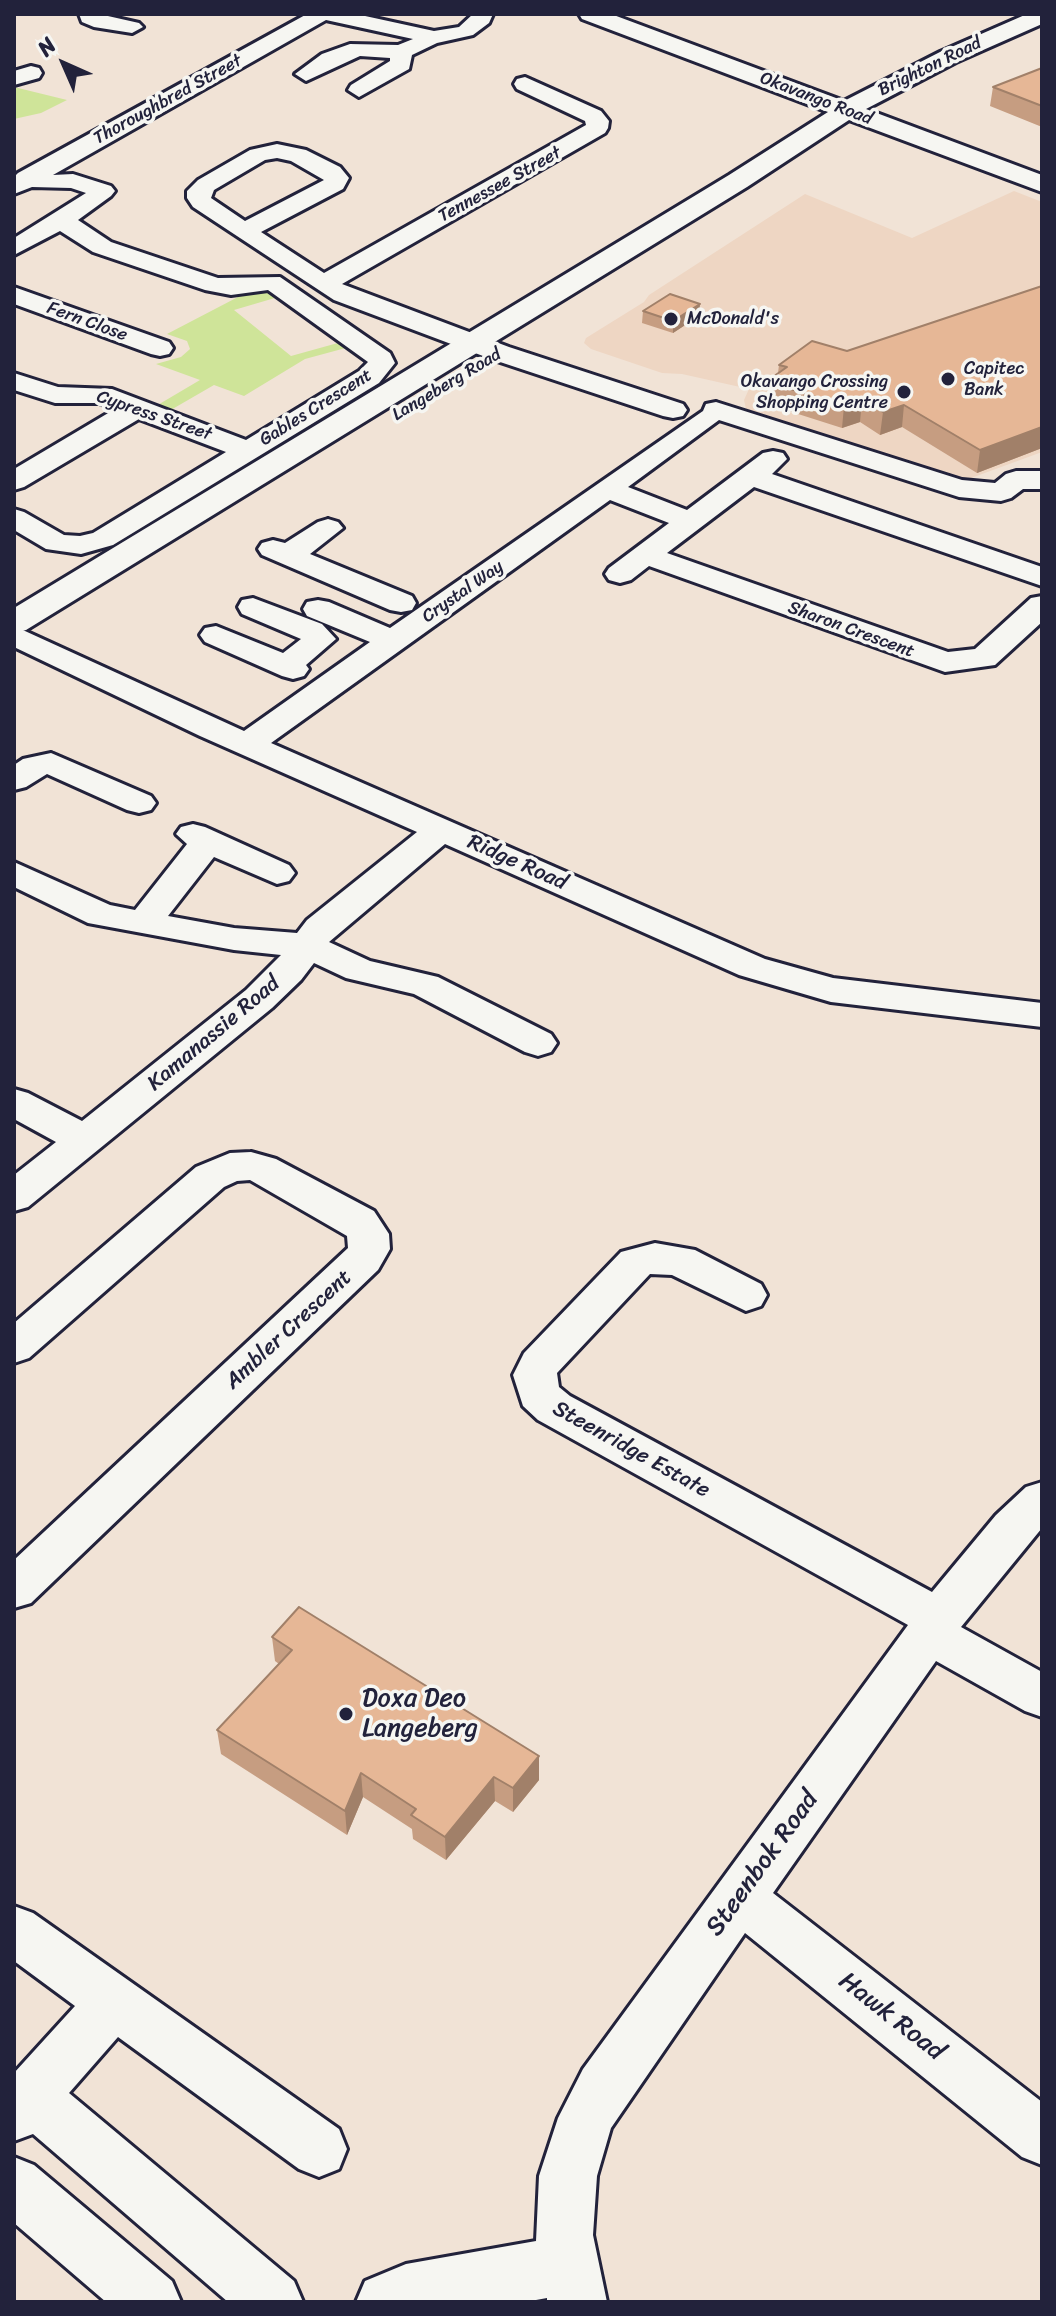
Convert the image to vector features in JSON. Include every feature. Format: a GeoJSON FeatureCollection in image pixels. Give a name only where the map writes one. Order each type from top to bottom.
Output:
{"type":"FeatureCollection","features":[{"type":"Feature","properties":{"kind":"main road","name":"Okavango Road"},"geometry":{"type":"LineString","coordinates":[[590,14],[1042,167]]}},
{"type":"Feature","properties":{"kind":"main road","name":"Okavango Road"},"geometry":{"type":"LineString","coordinates":[[627,14],[868,110],[1042,184]]}},
{"type":"Feature","properties":{"kind":"main road","name":"Brighton Road"},"geometry":{"type":"LineString","coordinates":[[868,110],[948,57],[1042,16]]}},
{"type":"Feature","properties":{"kind":"main road","name":"Brighton Road"},"geometry":{"type":"LineString","coordinates":[[868,110],[1042,32]]}},
{"type":"Feature","properties":{"kind":"main road","name":"Langeberg Road"},"geometry":{"type":"LineString","coordinates":[[15,633],[492,344],[868,110]]}},
{"type":"Feature","properties":{"kind":"street"},"geometry":{"type":"LineString","coordinates":[[89,14],[88,17],[94,21],[132,27]]}},
{"type":"Feature","properties":{"kind":"street"},"geometry":{"type":"LineString","coordinates":[[325,14],[434,37],[466,31],[482,19],[483,14]]}},
{"type":"Feature","properties":{"kind":"street","name":"Thoroughbred Street"},"geometry":{"type":"LineString","coordinates":[[25,180],[325,14]]}},
{"type":"Feature","properties":{"kind":"street"},"geometry":{"type":"LineString","coordinates":[[306,74],[330,59],[358,49],[401,52],[434,37]]}},
{"type":"Feature","properties":{"kind":"street"},"geometry":{"type":"LineString","coordinates":[[359,90],[401,64],[401,52]]}},
{"type":"Feature","properties":{"kind":"street","name":"Tennessee Street"},"geometry":{"type":"LineString","coordinates":[[323,284],[597,128],[598,121],[593,116],[525,84]]}},
{"type":"Feature","properties":{"kind":"street"},"geometry":{"type":"LineString","coordinates":[[244,231],[332,186],[336,181],[335,175],[298,155],[270,152],[254,157],[201,188],[198,195],[201,202],[244,231],[323,284],[419,324],[492,344],[699,416],[959,488],[1001,492],[1016,480],[1042,480]]}},
{"type":"Feature","properties":{"kind":"street"},"geometry":{"type":"LineString","coordinates":[[14,248],[90,203],[25,180]]}},
{"type":"Feature","properties":{"kind":"street","name":"Gables Crescent"},"geometry":{"type":"LineString","coordinates":[[14,518],[57,543],[93,543],[369,377],[380,368],[382,361],[275,284],[214,285],[102,247],[62,221]]}},
{"type":"Feature","properties":{"kind":"street","name":"Fern Close"},"geometry":{"type":"LineString","coordinates":[[14,295],[160,348]]}},
{"type":"Feature","properties":{"kind":"street","name":"Cypress Street"},"geometry":{"type":"LineString","coordinates":[[14,381],[55,395],[102,395],[247,450]]}},
{"type":"Feature","properties":{"kind":"street"},"geometry":{"type":"LineString","coordinates":[[14,481],[137,408]]}},
{"type":"Feature","properties":{"kind":"street","name":"Crystal Way"},"geometry":{"type":"LineString","coordinates":[[247,744],[388,623],[608,489],[699,416]]}},
{"type":"Feature","properties":{"kind":"street"},"geometry":{"type":"LineString","coordinates":[[620,574],[784,451]]}},
{"type":"Feature","properties":{"kind":"street"},"geometry":{"type":"LineString","coordinates":[[751,476],[1042,577]]}},
{"type":"Feature","properties":{"kind":"street"},"geometry":{"type":"LineString","coordinates":[[608,489],[691,522]]}},
{"type":"Feature","properties":{"kind":"street"},"geometry":{"type":"LineString","coordinates":[[328,528],[281,552],[325,604],[388,623]]}},
{"type":"Feature","properties":{"kind":"street","name":"Sharon Crescent"},"geometry":{"type":"LineString","coordinates":[[646,555],[945,662],[984,658],[1042,605]]}},
{"type":"Feature","properties":{"kind":"street"},"geometry":{"type":"LineString","coordinates":[[253,607],[325,604],[388,623]]}},
{"type":"Feature","properties":{"kind":"street"},"geometry":{"type":"LineString","coordinates":[[216,635],[290,668],[320,639],[311,631],[325,604]]}},
{"type":"Feature","properties":{"kind":"street","name":"Ridge Road"},"geometry":{"type":"LineString","coordinates":[[15,633],[247,744],[774,975],[817,987],[889,999],[1042,1015]]}},
{"type":"Feature","properties":{"kind":"street"},"geometry":{"type":"LineString","coordinates":[[14,780],[35,766],[51,763],[139,803]]}},
{"type":"Feature","properties":{"kind":"street","name":"Kamanassie Road"},"geometry":{"type":"LineString","coordinates":[[14,1197],[259,999],[288,972],[320,928],[349,901],[441,830]]}},
{"type":"Feature","properties":{"kind":"street"},"geometry":{"type":"LineString","coordinates":[[144,922],[201,837],[277,873]]}},
{"type":"Feature","properties":{"kind":"street"},"geometry":{"type":"LineString","coordinates":[[14,873],[101,915],[234,939],[308,946],[359,970],[425,985],[538,1043]]}},
{"type":"Feature","properties":{"kind":"street"},"geometry":{"type":"LineString","coordinates":[[14,1102],[85,1140]]}},
{"type":"Feature","properties":{"kind":"street","name":"Ambler Crescent"},"geometry":{"type":"LineString","coordinates":[[14,1347],[210,1177],[230,1167],[262,1169],[359,1221],[368,1234],[369,1249],[363,1259],[14,1589]]}},
{"type":"Feature","properties":{"kind":"street","name":"Steenridge Estate"},"geometry":{"type":"LineString","coordinates":[[746,1295],[680,1261],[655,1258],[636,1263],[539,1365],[535,1375],[539,1394],[554,1408],[934,1626]]}},
{"type":"Feature","properties":{"kind":"street","name":"Steenbok Road"},"geometry":{"type":"LineString","coordinates":[[573,2283],[564,2207],[568,2176],[586,2118],[603,2088],[934,1626],[1012,1528],[1042,1500]]}},
{"type":"Feature","properties":{"kind":"street"},"geometry":{"type":"LineString","coordinates":[[934,1626],[1042,1696]]}},
{"type":"Feature","properties":{"kind":"street","name":"Hawk Road"},"geometry":{"type":"LineString","coordinates":[[740,1898],[1042,2137]]}},
{"type":"Feature","properties":{"kind":"street"},"geometry":{"type":"LineString","coordinates":[[14,1930],[319,2149]]}},
{"type":"Feature","properties":{"kind":"street"},"geometry":{"type":"LineString","coordinates":[[114,2002],[22,2105],[273,2302]]}},
{"type":"Feature","properties":{"kind":"street"},"geometry":{"type":"LineString","coordinates":[[14,2185],[151,2302]]}},
{"type":"Feature","properties":{"kind":"street"},"geometry":{"type":"LineString","coordinates":[[386,2302],[406,2294],[573,2283]]}},
{"type":"Feature","properties":{"kind":"shaded area","name":"Okavango Crossing Shopping Centre"},"geometry":{"type":"Polygon","coordinates":[[[1014,191],[1042,202],[1042,452],[963,481],[746,409],[744,400],[749,389],[682,374],[662,373],[591,349],[584,343],[586,338],[644,302],[649,295],[805,194],[912,238],[1014,191]]]}},
{"type":"Feature","properties":{"kind":"green space"},"geometry":{"type":"Polygon","coordinates":[[[14,87],[67,100],[41,113],[14,119],[14,87]]]}},
{"type":"Feature","properties":{"kind":"green space"},"geometry":{"type":"Polygon","coordinates":[[[265,288],[285,295],[234,310],[291,356],[345,341],[353,346],[305,359],[244,396],[214,385],[169,411],[156,406],[200,380],[156,364],[181,357],[190,349],[187,341],[167,334],[238,297],[265,288]]]}},
{"type":"Feature","properties":{"kind":"building"},"geometry":{"type":"Polygon","coordinates":[[[1042,68],[1042,106],[993,87],[1042,68]]]}},
{"type":"Feature","properties":{"kind":"building","name":"Okavango Crossing Shopping Centre"},"geometry":{"type":"Polygon","coordinates":[[[1042,286],[1042,427],[980,450],[904,405],[883,412],[862,400],[844,406],[775,384],[778,382],[770,379],[787,367],[779,365],[812,341],[847,351],[1042,286]]]}},
{"type":"Feature","properties":{"kind":"building"},"geometry":{"type":"Polygon","coordinates":[[[670,294],[700,304],[673,321],[643,311],[670,294]]]}},
{"type":"Feature","properties":{"kind":"building","name":"Doxa Deo Langeberg"},"geometry":{"type":"Polygon","coordinates":[[[299,1607],[539,1756],[513,1788],[494,1777],[445,1837],[411,1815],[416,1809],[361,1773],[345,1811],[217,1730],[292,1650],[272,1637],[299,1607]]]}},
{"type":"Feature","properties":{"kind":"place","name":"McDonald's"},"geometry":{"type":"Point","coordinates":[671,319]}},
{"type":"Feature","properties":{"kind":"place","name":"Capitec Bank"},"geometry":{"type":"Point","coordinates":[948,379]}},
{"type":"Feature","properties":{"kind":"place","name":"Okavango Crossing Shopping Centre"},"geometry":{"type":"Point","coordinates":[904,392]}},
{"type":"Feature","properties":{"kind":"place","name":"Doxa Deo Langeberg"},"geometry":{"type":"Point","coordinates":[346,1714]}}]}
